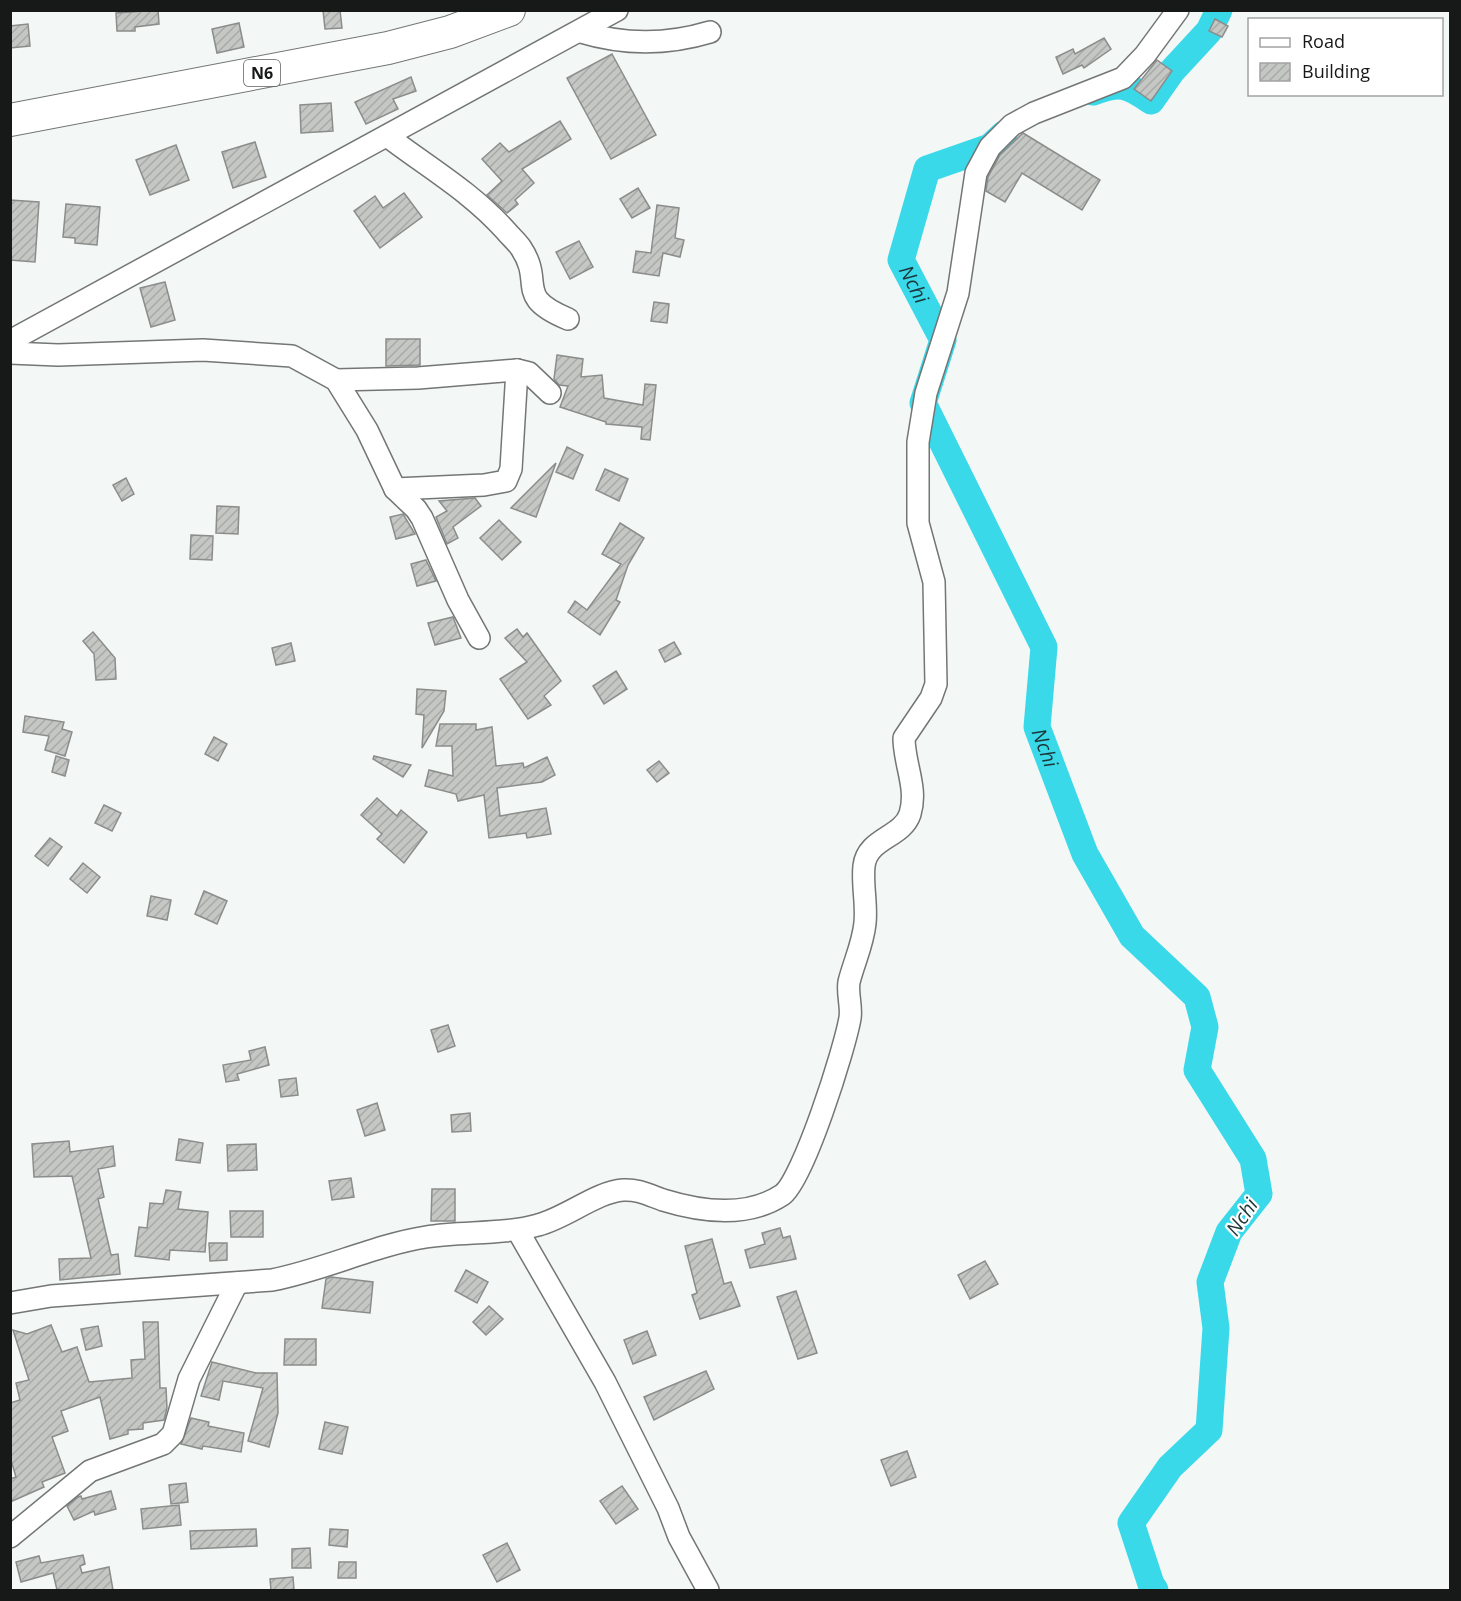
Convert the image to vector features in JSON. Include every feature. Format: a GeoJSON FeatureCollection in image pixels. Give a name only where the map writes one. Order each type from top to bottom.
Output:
{"type":"FeatureCollection","features":[{"type":"Feature","properties":{"kind":"highway","name":"N6"},"geometry":{"type":"LineString","coordinates":[[10,120],[388,48],[450,32],[509,10]]}},
{"type":"Feature","properties":{"kind":"street"},"geometry":{"type":"LineString","coordinates":[[10,342],[581,32],[617,10]]}},
{"type":"Feature","properties":{"kind":"street"},"geometry":{"type":"LineString","coordinates":[[10,1303],[51,1296],[237,1283],[301,1275],[423,1238],[477,1232],[518,1231],[553,1222],[609,1193],[623,1190],[641,1191],[677,1204],[734,1212],[768,1203],[791,1188],[821,1114],[850,1018],[849,984],[865,925],[865,858],[875,844],[902,826],[910,816],[912,781],[904,738],[931,698],[936,684],[934,582],[918,523],[918,442],[926,393],[958,293],[976,173],[990,147],[1012,125],[1034,113],[1123,78],[1145,55],[1178,10]]}},
{"type":"Feature","properties":{"kind":"street"},"geometry":{"type":"LineString","coordinates":[[581,32],[623,41],[647,42],[686,39],[710,32]]}},
{"type":"Feature","properties":{"kind":"street"},"geometry":{"type":"LineString","coordinates":[[387,136],[451,179],[493,218],[520,246],[527,259],[533,292],[538,303],[568,320]]}},
{"type":"Feature","properties":{"kind":"street"},"geometry":{"type":"LineString","coordinates":[[10,353],[58,356],[203,350],[268,353],[292,356],[336,380],[367,430],[395,489],[416,508],[422,518],[458,600],[479,638]]}},
{"type":"Feature","properties":{"kind":"street"},"geometry":{"type":"LineString","coordinates":[[336,380],[418,378],[516,370],[530,374],[550,393]]}},
{"type":"Feature","properties":{"kind":"street"},"geometry":{"type":"LineString","coordinates":[[395,489],[484,485],[506,481],[511,469],[516,370]]}},
{"type":"Feature","properties":{"kind":"street"},"geometry":{"type":"LineString","coordinates":[[518,1231],[605,1383],[663,1499],[679,1537],[708,1590]]}},
{"type":"Feature","properties":{"kind":"street"},"geometry":{"type":"LineString","coordinates":[[10,1537],[90,1471],[163,1444],[173,1434],[189,1379],[237,1283]]}},
{"type":"Feature","properties":{"kind":"building"},"geometry":{"type":"Polygon","coordinates":[[[158,10],[159,24],[135,27],[135,31],[117,31],[116,13],[158,10]]]}},
{"type":"Feature","properties":{"kind":"building"},"geometry":{"type":"Polygon","coordinates":[[[323,10],[340,10],[342,28],[325,29],[323,10]]]}},
{"type":"Feature","properties":{"kind":"building"},"geometry":{"type":"Polygon","coordinates":[[[1215,19],[1228,26],[1222,37],[1209,31],[1215,19]]]}},
{"type":"Feature","properties":{"kind":"building"},"geometry":{"type":"Polygon","coordinates":[[[239,23],[244,47],[217,53],[212,29],[239,23]]]}},
{"type":"Feature","properties":{"kind":"building"},"geometry":{"type":"Polygon","coordinates":[[[28,24],[30,46],[10,48],[10,26],[28,24]]]}},
{"type":"Feature","properties":{"kind":"building"},"geometry":{"type":"Polygon","coordinates":[[[1104,38],[1111,49],[1084,68],[1082,65],[1063,74],[1056,57],[1073,49],[1075,54],[1104,38]]]}},
{"type":"Feature","properties":{"kind":"building"},"geometry":{"type":"Polygon","coordinates":[[[612,54],[656,135],[611,159],[567,78],[612,54]]]}},
{"type":"Feature","properties":{"kind":"building"},"geometry":{"type":"Polygon","coordinates":[[[1157,60],[1172,71],[1151,101],[1134,89],[1157,60]]]}},
{"type":"Feature","properties":{"kind":"building"},"geometry":{"type":"Polygon","coordinates":[[[411,77],[416,91],[393,99],[398,109],[366,124],[355,102],[411,77]]]}},
{"type":"Feature","properties":{"kind":"building"},"geometry":{"type":"Polygon","coordinates":[[[331,103],[333,131],[301,133],[300,105],[331,103]]]}},
{"type":"Feature","properties":{"kind":"building"},"geometry":{"type":"Polygon","coordinates":[[[560,121],[571,139],[522,169],[534,183],[515,200],[518,204],[507,213],[487,195],[502,181],[482,159],[500,143],[509,152],[560,121]]]}},
{"type":"Feature","properties":{"kind":"building"},"geometry":{"type":"Polygon","coordinates":[[[1023,133],[1100,180],[1082,210],[1022,173],[1005,202],[986,191],[988,177],[1000,155],[1023,133]]]}},
{"type":"Feature","properties":{"kind":"building"},"geometry":{"type":"Polygon","coordinates":[[[255,142],[266,177],[233,188],[222,152],[255,142]]]}},
{"type":"Feature","properties":{"kind":"building"},"geometry":{"type":"Polygon","coordinates":[[[176,145],[189,180],[150,195],[136,160],[176,145]]]}},
{"type":"Feature","properties":{"kind":"building"},"geometry":{"type":"Polygon","coordinates":[[[638,188],[650,208],[632,218],[620,199],[638,188]]]}},
{"type":"Feature","properties":{"kind":"building"},"geometry":{"type":"Polygon","coordinates":[[[404,193],[422,217],[380,248],[354,211],[375,196],[383,208],[404,193]]]}},
{"type":"Feature","properties":{"kind":"building"},"geometry":{"type":"Polygon","coordinates":[[[10,200],[39,202],[35,262],[10,260],[10,200]]]}},
{"type":"Feature","properties":{"kind":"building"},"geometry":{"type":"Polygon","coordinates":[[[66,204],[100,207],[97,245],[75,243],[75,238],[63,237],[66,204]]]}},
{"type":"Feature","properties":{"kind":"building"},"geometry":{"type":"Polygon","coordinates":[[[657,205],[679,208],[675,238],[684,240],[680,257],[663,253],[659,276],[633,272],[636,251],[651,253],[657,205]]]}},
{"type":"Feature","properties":{"kind":"building"},"geometry":{"type":"Polygon","coordinates":[[[579,241],[593,267],[570,279],[556,252],[579,241]]]}},
{"type":"Feature","properties":{"kind":"building"},"geometry":{"type":"Polygon","coordinates":[[[165,282],[175,320],[151,327],[140,288],[165,282]]]}},
{"type":"Feature","properties":{"kind":"building"},"geometry":{"type":"Polygon","coordinates":[[[654,302],[669,304],[667,323],[651,321],[654,302]]]}},
{"type":"Feature","properties":{"kind":"building"},"geometry":{"type":"Polygon","coordinates":[[[386,339],[420,339],[420,365],[386,366],[386,339]]]}},
{"type":"Feature","properties":{"kind":"building"},"geometry":{"type":"Polygon","coordinates":[[[557,355],[583,359],[581,377],[602,375],[604,398],[643,405],[645,384],[656,385],[650,440],[641,439],[642,427],[606,424],[606,422],[560,407],[568,386],[559,385],[554,379],[557,355]]]}},
{"type":"Feature","properties":{"kind":"building"},"geometry":{"type":"Polygon","coordinates":[[[567,447],[583,455],[573,479],[556,472],[567,447]]]}},
{"type":"Feature","properties":{"kind":"building"},"geometry":{"type":"Polygon","coordinates":[[[556,463],[536,517],[511,508],[556,463]]]}},
{"type":"Feature","properties":{"kind":"building"},"geometry":{"type":"Polygon","coordinates":[[[605,469],[628,479],[619,501],[596,490],[605,469]]]}},
{"type":"Feature","properties":{"kind":"building"},"geometry":{"type":"Polygon","coordinates":[[[126,478],[134,494],[122,501],[113,485],[126,478]]]}},
{"type":"Feature","properties":{"kind":"building"},"geometry":{"type":"Polygon","coordinates":[[[475,498],[481,506],[453,527],[458,538],[447,544],[436,517],[447,511],[439,501],[475,498]]]}},
{"type":"Feature","properties":{"kind":"building"},"geometry":{"type":"Polygon","coordinates":[[[217,506],[239,507],[238,534],[216,533],[217,506]]]}},
{"type":"Feature","properties":{"kind":"building"},"geometry":{"type":"Polygon","coordinates":[[[403,514],[415,534],[396,539],[390,517],[403,514]]]}},
{"type":"Feature","properties":{"kind":"building"},"geometry":{"type":"Polygon","coordinates":[[[499,520],[521,542],[502,560],[480,538],[499,520]]]}},
{"type":"Feature","properties":{"kind":"building"},"geometry":{"type":"Polygon","coordinates":[[[620,523],[644,538],[628,565],[616,600],[620,602],[600,635],[568,612],[575,601],[587,610],[621,564],[602,554],[620,523]]]}},
{"type":"Feature","properties":{"kind":"building"},"geometry":{"type":"Polygon","coordinates":[[[191,535],[213,536],[212,560],[190,559],[191,535]]]}},
{"type":"Feature","properties":{"kind":"building"},"geometry":{"type":"Polygon","coordinates":[[[426,560],[436,581],[417,586],[411,564],[426,560]]]}},
{"type":"Feature","properties":{"kind":"building"},"geometry":{"type":"Polygon","coordinates":[[[453,617],[461,638],[435,645],[428,623],[453,617]]]}},
{"type":"Feature","properties":{"kind":"building"},"geometry":{"type":"Polygon","coordinates":[[[517,629],[523,637],[527,633],[561,681],[544,696],[551,705],[528,719],[500,679],[527,662],[505,638],[517,629]]]}},
{"type":"Feature","properties":{"kind":"building"},"geometry":{"type":"Polygon","coordinates":[[[93,632],[115,658],[116,679],[96,680],[94,654],[83,641],[93,632]]]}},
{"type":"Feature","properties":{"kind":"building"},"geometry":{"type":"Polygon","coordinates":[[[674,642],[681,654],[665,662],[659,650],[674,642]]]}},
{"type":"Feature","properties":{"kind":"building"},"geometry":{"type":"Polygon","coordinates":[[[291,643],[295,661],[276,665],[272,648],[291,643]]]}},
{"type":"Feature","properties":{"kind":"building"},"geometry":{"type":"Polygon","coordinates":[[[616,671],[627,689],[604,704],[593,686],[616,671]]]}},
{"type":"Feature","properties":{"kind":"building"},"geometry":{"type":"Polygon","coordinates":[[[417,689],[446,691],[444,711],[422,748],[424,715],[416,714],[417,689]]]}},
{"type":"Feature","properties":{"kind":"building"},"geometry":{"type":"Polygon","coordinates":[[[25,716],[64,722],[62,729],[72,732],[65,756],[45,750],[49,736],[23,732],[25,716]]]}},
{"type":"Feature","properties":{"kind":"building"},"geometry":{"type":"Polygon","coordinates":[[[440,724],[476,724],[476,730],[492,727],[496,766],[523,763],[524,768],[547,757],[555,775],[542,782],[497,788],[500,816],[546,808],[551,834],[527,838],[526,833],[489,838],[484,795],[458,801],[456,794],[425,786],[429,770],[453,776],[452,746],[436,746],[440,724]]]}},
{"type":"Feature","properties":{"kind":"building"},"geometry":{"type":"Polygon","coordinates":[[[214,737],[227,744],[218,761],[205,754],[214,737]]]}},
{"type":"Feature","properties":{"kind":"building"},"geometry":{"type":"Polygon","coordinates":[[[56,756],[69,760],[65,776],[52,772],[56,756]]]}},
{"type":"Feature","properties":{"kind":"building"},"geometry":{"type":"Polygon","coordinates":[[[374,756],[411,765],[403,777],[373,759],[374,756]]]}},
{"type":"Feature","properties":{"kind":"building"},"geometry":{"type":"Polygon","coordinates":[[[659,761],[669,773],[657,782],[647,770],[659,761]]]}},
{"type":"Feature","properties":{"kind":"building"},"geometry":{"type":"Polygon","coordinates":[[[377,798],[397,816],[401,810],[427,832],[404,863],[377,839],[382,834],[361,815],[377,798]]]}},
{"type":"Feature","properties":{"kind":"building"},"geometry":{"type":"Polygon","coordinates":[[[104,805],[121,813],[112,831],[95,823],[104,805]]]}},
{"type":"Feature","properties":{"kind":"building"},"geometry":{"type":"Polygon","coordinates":[[[50,838],[62,847],[48,866],[35,856],[50,838]]]}},
{"type":"Feature","properties":{"kind":"building"},"geometry":{"type":"Polygon","coordinates":[[[83,863],[100,877],[87,893],[70,879],[83,863]]]}},
{"type":"Feature","properties":{"kind":"building"},"geometry":{"type":"Polygon","coordinates":[[[204,891],[227,901],[217,924],[195,914],[204,891]]]}},
{"type":"Feature","properties":{"kind":"building"},"geometry":{"type":"Polygon","coordinates":[[[151,896],[171,900],[167,920],[147,916],[151,896]]]}},
{"type":"Feature","properties":{"kind":"building"},"geometry":{"type":"Polygon","coordinates":[[[448,1025],[455,1046],[438,1052],[431,1030],[448,1025]]]}},
{"type":"Feature","properties":{"kind":"building"},"geometry":{"type":"Polygon","coordinates":[[[265,1047],[269,1065],[237,1074],[239,1080],[226,1082],[223,1065],[251,1060],[249,1051],[265,1047]]]}},
{"type":"Feature","properties":{"kind":"building"},"geometry":{"type":"Polygon","coordinates":[[[296,1078],[298,1095],[281,1097],[279,1080],[296,1078]]]}},
{"type":"Feature","properties":{"kind":"building"},"geometry":{"type":"Polygon","coordinates":[[[377,1103],[385,1130],[365,1136],[357,1110],[377,1103]]]}},
{"type":"Feature","properties":{"kind":"building"},"geometry":{"type":"Polygon","coordinates":[[[470,1113],[471,1131],[452,1132],[451,1115],[470,1113]]]}},
{"type":"Feature","properties":{"kind":"building"},"geometry":{"type":"Polygon","coordinates":[[[179,1139],[203,1143],[200,1163],[176,1160],[179,1139]]]}},
{"type":"Feature","properties":{"kind":"building"},"geometry":{"type":"Polygon","coordinates":[[[69,1141],[70,1152],[113,1146],[115,1166],[98,1169],[104,1197],[98,1199],[111,1255],[118,1254],[120,1274],[60,1280],[59,1259],[91,1258],[72,1176],[34,1177],[32,1144],[69,1141]]]}},
{"type":"Feature","properties":{"kind":"building"},"geometry":{"type":"Polygon","coordinates":[[[256,1144],[257,1170],[228,1171],[227,1145],[256,1144]]]}},
{"type":"Feature","properties":{"kind":"building"},"geometry":{"type":"Polygon","coordinates":[[[351,1178],[354,1197],[332,1200],[329,1181],[351,1178]]]}},
{"type":"Feature","properties":{"kind":"building"},"geometry":{"type":"Polygon","coordinates":[[[432,1189],[455,1189],[455,1221],[431,1221],[432,1189]]]}},
{"type":"Feature","properties":{"kind":"building"},"geometry":{"type":"Polygon","coordinates":[[[166,1190],[181,1192],[178,1209],[208,1212],[205,1252],[170,1250],[169,1260],[135,1256],[139,1227],[147,1228],[150,1203],[163,1204],[166,1190]]]}},
{"type":"Feature","properties":{"kind":"building"},"geometry":{"type":"Polygon","coordinates":[[[230,1211],[263,1211],[263,1237],[231,1237],[230,1211]]]}},
{"type":"Feature","properties":{"kind":"building"},"geometry":{"type":"Polygon","coordinates":[[[780,1228],[783,1238],[790,1236],[796,1259],[750,1268],[745,1250],[765,1244],[762,1233],[780,1228]]]}},
{"type":"Feature","properties":{"kind":"building"},"geometry":{"type":"Polygon","coordinates":[[[712,1239],[724,1284],[731,1282],[740,1306],[700,1319],[692,1295],[697,1293],[685,1246],[712,1239]]]}},
{"type":"Feature","properties":{"kind":"building"},"geometry":{"type":"Polygon","coordinates":[[[209,1243],[227,1243],[227,1260],[210,1261],[209,1243]]]}},
{"type":"Feature","properties":{"kind":"building"},"geometry":{"type":"Polygon","coordinates":[[[985,1261],[998,1284],[970,1299],[958,1275],[985,1261]]]}},
{"type":"Feature","properties":{"kind":"building"},"geometry":{"type":"Polygon","coordinates":[[[466,1270],[488,1282],[477,1303],[455,1291],[466,1270]]]}},
{"type":"Feature","properties":{"kind":"building"},"geometry":{"type":"Polygon","coordinates":[[[331,1277],[373,1282],[370,1313],[322,1308],[326,1279],[331,1277]]]}},
{"type":"Feature","properties":{"kind":"building"},"geometry":{"type":"Polygon","coordinates":[[[796,1291],[817,1353],[798,1359],[777,1297],[796,1291]]]}},
{"type":"Feature","properties":{"kind":"building"},"geometry":{"type":"Polygon","coordinates":[[[489,1306],[503,1319],[486,1335],[473,1322],[489,1306]]]}},
{"type":"Feature","properties":{"kind":"building"},"geometry":{"type":"Polygon","coordinates":[[[143,1322],[158,1322],[160,1388],[166,1388],[167,1408],[164,1420],[143,1423],[143,1429],[128,1430],[128,1434],[110,1439],[100,1397],[61,1411],[68,1431],[52,1437],[65,1473],[42,1482],[44,1487],[10,1502],[10,1479],[16,1477],[11,1460],[10,1403],[20,1400],[16,1383],[29,1380],[13,1330],[27,1334],[51,1325],[62,1352],[77,1347],[89,1382],[132,1378],[131,1360],[145,1359],[143,1322]]]}},
{"type":"Feature","properties":{"kind":"building"},"geometry":{"type":"Polygon","coordinates":[[[98,1326],[102,1346],[86,1350],[81,1329],[98,1326]]]}},
{"type":"Feature","properties":{"kind":"building"},"geometry":{"type":"Polygon","coordinates":[[[647,1331],[656,1355],[633,1364],[624,1340],[647,1331]]]}},
{"type":"Feature","properties":{"kind":"building"},"geometry":{"type":"Polygon","coordinates":[[[285,1339],[316,1339],[316,1365],[284,1365],[285,1339]]]}},
{"type":"Feature","properties":{"kind":"building"},"geometry":{"type":"Polygon","coordinates":[[[212,1362],[256,1373],[277,1373],[278,1413],[269,1447],[248,1441],[263,1388],[223,1381],[219,1400],[201,1396],[212,1362]]]}},
{"type":"Feature","properties":{"kind":"building"},"geometry":{"type":"Polygon","coordinates":[[[706,1371],[714,1389],[654,1420],[644,1397],[706,1371]]]}},
{"type":"Feature","properties":{"kind":"building"},"geometry":{"type":"Polygon","coordinates":[[[191,1418],[209,1422],[208,1426],[244,1433],[241,1452],[203,1446],[202,1449],[181,1444],[191,1418]]]}},
{"type":"Feature","properties":{"kind":"building"},"geometry":{"type":"Polygon","coordinates":[[[325,1422],[348,1427],[342,1454],[319,1449],[325,1422]]]}},
{"type":"Feature","properties":{"kind":"building"},"geometry":{"type":"Polygon","coordinates":[[[907,1451],[916,1477],[891,1486],[881,1460],[907,1451]]]}},
{"type":"Feature","properties":{"kind":"building"},"geometry":{"type":"Polygon","coordinates":[[[186,1483],[188,1502],[171,1504],[169,1485],[186,1483]]]}},
{"type":"Feature","properties":{"kind":"building"},"geometry":{"type":"Polygon","coordinates":[[[622,1486],[638,1509],[616,1524],[600,1501],[622,1486]]]}},
{"type":"Feature","properties":{"kind":"building"},"geometry":{"type":"Polygon","coordinates":[[[111,1491],[116,1509],[95,1515],[94,1511],[74,1520],[67,1506],[78,1497],[81,1496],[82,1499],[111,1491]]]}},
{"type":"Feature","properties":{"kind":"building"},"geometry":{"type":"Polygon","coordinates":[[[179,1505],[181,1525],[143,1529],[141,1509],[179,1505]]]}},
{"type":"Feature","properties":{"kind":"building"},"geometry":{"type":"Polygon","coordinates":[[[256,1529],[257,1546],[191,1549],[190,1531],[256,1529]]]}},
{"type":"Feature","properties":{"kind":"building"},"geometry":{"type":"Polygon","coordinates":[[[330,1529],[348,1530],[347,1547],[329,1545],[330,1529]]]}},
{"type":"Feature","properties":{"kind":"building"},"geometry":{"type":"Polygon","coordinates":[[[507,1543],[520,1570],[497,1582],[483,1555],[507,1543]]]}},
{"type":"Feature","properties":{"kind":"building"},"geometry":{"type":"Polygon","coordinates":[[[310,1548],[311,1568],[292,1568],[292,1549],[310,1548]]]}},
{"type":"Feature","properties":{"kind":"building"},"geometry":{"type":"Polygon","coordinates":[[[83,1555],[85,1564],[80,1566],[82,1573],[109,1567],[113,1590],[57,1590],[53,1573],[21,1582],[16,1562],[39,1556],[41,1563],[83,1555]]]}},
{"type":"Feature","properties":{"kind":"building"},"geometry":{"type":"Polygon","coordinates":[[[339,1562],[356,1562],[356,1578],[338,1578],[339,1562]]]}},
{"type":"Feature","properties":{"kind":"building"},"geometry":{"type":"Polygon","coordinates":[[[293,1577],[294,1590],[271,1590],[270,1579],[293,1577]]]}},
{"type":"Feature","properties":{"kind":"waterway","name":"Nchi"},"geometry":{"type":"LineString","coordinates":[[1093,92],[1123,86],[1151,101],[1172,71],[1209,31],[1219,10]]}},
{"type":"Feature","properties":{"kind":"waterway","name":"Nchi"},"geometry":{"type":"LineString","coordinates":[[1004,134],[990,147],[927,169],[901,260],[943,340],[923,403],[1044,647],[1037,727],[1085,854],[1132,936],[1197,997],[1205,1027],[1197,1070],[1253,1159],[1259,1194],[1229,1232],[1210,1282],[1216,1328],[1209,1430],[1170,1467],[1131,1523],[1155,1590]]}}]}
